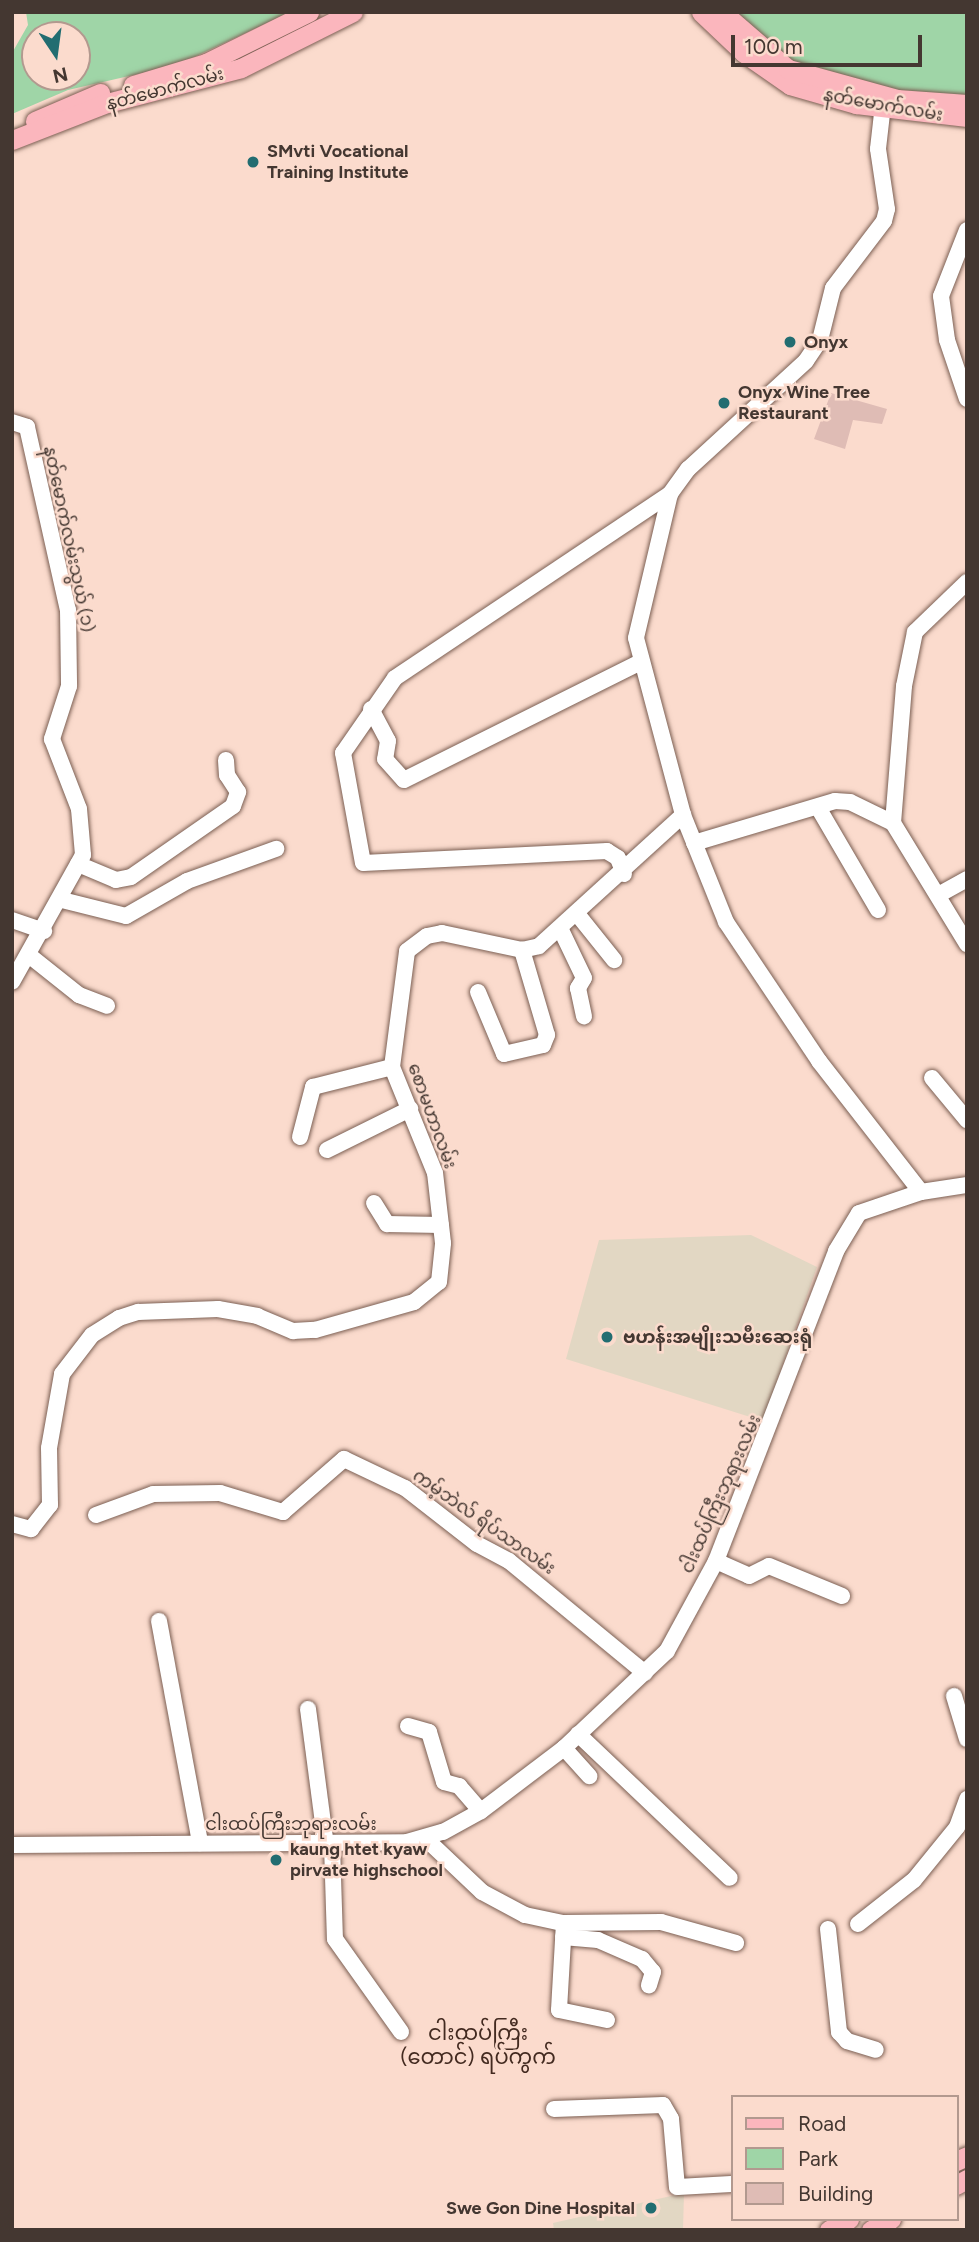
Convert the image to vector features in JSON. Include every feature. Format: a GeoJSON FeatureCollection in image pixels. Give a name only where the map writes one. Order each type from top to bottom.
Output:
{"type":"FeatureCollection","features":[{"type":"Feature","properties":{"kind":"main road","name":"နတ်မောက်လမ်း"},"geometry":{"type":"LineString","coordinates":[[12,140],[107,103],[217,76],[296,29],[309,12]]}},
{"type":"Feature","properties":{"kind":"main road","name":"နတ်မောက်လမ်း"},"geometry":{"type":"LineString","coordinates":[[12,127],[103,91],[206,63],[296,29],[353,12]]}},
{"type":"Feature","properties":{"kind":"main road","name":"နတ်မောက်လမ်း"},"geometry":{"type":"LineString","coordinates":[[701,12],[744,53],[790,85],[967,117]]}},
{"type":"Feature","properties":{"kind":"main road","name":"နတ်မောက်လမ်း"},"geometry":{"type":"LineString","coordinates":[[722,12],[740,33],[788,69],[883,102],[967,104]]}},
{"type":"Feature","properties":{"kind":"main road"},"geometry":{"type":"LineString","coordinates":[[830,2230],[846,2221]]}},
{"type":"Feature","properties":{"kind":"main road"},"geometry":{"type":"LineString","coordinates":[[871,2230],[887,2221]]}},
{"type":"Feature","properties":{"kind":"street"},"geometry":{"type":"LineString","coordinates":[[624,874],[618,858],[607,851],[363,863],[343,753],[395,678],[670,494],[688,469],[806,361],[820,341],[833,288],[887,209],[878,171],[883,102]]}},
{"type":"Feature","properties":{"kind":"street"},"geometry":{"type":"LineString","coordinates":[[967,230],[941,296],[947,340],[967,398]]}},
{"type":"Feature","properties":{"kind":"street","name":"နတ်မောက်လမ်းသွယ် (၁)"},"geometry":{"type":"LineString","coordinates":[[12,422],[27,427],[68,610],[70,676],[52,739],[79,810],[83,855],[62,900],[12,982]]}},
{"type":"Feature","properties":{"kind":"street"},"geometry":{"type":"LineString","coordinates":[[670,494],[637,618],[641,662],[683,815],[726,922],[763,982],[921,1192]]}},
{"type":"Feature","properties":{"kind":"street"},"geometry":{"type":"LineString","coordinates":[[893,823],[904,686],[915,632],[967,582]]}},
{"type":"Feature","properties":{"kind":"street"},"geometry":{"type":"LineString","coordinates":[[372,709],[387,737],[384,759],[404,780],[641,662]]}},
{"type":"Feature","properties":{"kind":"street"},"geometry":{"type":"LineString","coordinates":[[78,864],[116,880],[131,877],[233,806],[238,792],[227,775],[226,760]]}},
{"type":"Feature","properties":{"kind":"street"},"geometry":{"type":"LineString","coordinates":[[694,843],[850,802],[893,823],[940,894],[967,944]]}},
{"type":"Feature","properties":{"kind":"street"},"geometry":{"type":"LineString","coordinates":[[819,808],[878,910]]}},
{"type":"Feature","properties":{"kind":"street"},"geometry":{"type":"LineString","coordinates":[[478,992],[504,1054],[545,1044],[547,1035],[522,950],[540,946],[561,930],[624,874],[683,815]]}},
{"type":"Feature","properties":{"kind":"street"},"geometry":{"type":"LineString","coordinates":[[62,900],[126,916],[187,881],[276,849]]}},
{"type":"Feature","properties":{"kind":"street"},"geometry":{"type":"LineString","coordinates":[[940,894],[967,879]]}},
{"type":"Feature","properties":{"kind":"street"},"geometry":{"type":"LineString","coordinates":[[578,915],[614,960]]}},
{"type":"Feature","properties":{"kind":"street"},"geometry":{"type":"LineString","coordinates":[[12,920],[44,931]]}},
{"type":"Feature","properties":{"kind":"street"},"geometry":{"type":"LineString","coordinates":[[561,930],[584,978],[578,992],[584,1016]]}},
{"type":"Feature","properties":{"kind":"street","name":"စောမဟာလမ်း"},"geometry":{"type":"LineString","coordinates":[[12,1524],[31,1529],[50,1505],[49,1448],[62,1374],[92,1335],[138,1312],[218,1309],[257,1316],[293,1331],[414,1302],[439,1282],[441,1225],[435,1172],[392,1067],[407,951],[427,936],[442,933],[522,950]]}},
{"type":"Feature","properties":{"kind":"street"},"geometry":{"type":"LineString","coordinates":[[30,956],[79,995],[107,1006]]}},
{"type":"Feature","properties":{"kind":"street"},"geometry":{"type":"LineString","coordinates":[[300,1137],[313,1087],[392,1067]]}},
{"type":"Feature","properties":{"kind":"street"},"geometry":{"type":"LineString","coordinates":[[932,1078],[967,1120]]}},
{"type":"Feature","properties":{"kind":"street"},"geometry":{"type":"LineString","coordinates":[[327,1150],[410,1109]]}},
{"type":"Feature","properties":{"kind":"street","name":"ငါးထပ်ကြီးဘုရားလမ်း"},"geometry":{"type":"LineString","coordinates":[[12,1845],[329,1845],[426,1839],[481,1811],[564,1748],[667,1651],[716,1561],[849,1226],[870,1206],[921,1192],[967,1185]]}},
{"type":"Feature","properties":{"kind":"street"},"geometry":{"type":"LineString","coordinates":[[374,1203],[387,1224],[441,1225]]}},
{"type":"Feature","properties":{"kind":"street","name":"ကမ့်ဘဲလ် ရိပ်သာလမ်း"},"geometry":{"type":"LineString","coordinates":[[96,1515],[153,1494],[220,1493],[283,1512],[344,1458],[405,1488],[477,1544],[509,1560],[645,1673]]}},
{"type":"Feature","properties":{"kind":"street"},"geometry":{"type":"LineString","coordinates":[[716,1561],[749,1576],[769,1566],[842,1596]]}},
{"type":"Feature","properties":{"kind":"street"},"geometry":{"type":"LineString","coordinates":[[159,1621],[200,1843]]}},
{"type":"Feature","properties":{"kind":"street"},"geometry":{"type":"LineString","coordinates":[[954,1696],[967,1739]]}},
{"type":"Feature","properties":{"kind":"street"},"geometry":{"type":"LineString","coordinates":[[308,1709],[329,1845],[335,1939],[401,2032]]}},
{"type":"Feature","properties":{"kind":"street"},"geometry":{"type":"LineString","coordinates":[[408,1726],[429,1732],[444,1782],[459,1786],[481,1811]]}},
{"type":"Feature","properties":{"kind":"street"},"geometry":{"type":"LineString","coordinates":[[578,1734],[730,1878]]}},
{"type":"Feature","properties":{"kind":"street"},"geometry":{"type":"LineString","coordinates":[[564,1748],[589,1776]]}},
{"type":"Feature","properties":{"kind":"street"},"geometry":{"type":"LineString","coordinates":[[858,1924],[914,1881],[957,1827],[967,1799]]}},
{"type":"Feature","properties":{"kind":"street"},"geometry":{"type":"LineString","coordinates":[[426,1839],[482,1892],[525,1915],[598,1940],[642,1959],[653,1972],[649,1985]]}},
{"type":"Feature","properties":{"kind":"street"},"geometry":{"type":"LineString","coordinates":[[563,1930],[661,1922],[736,1943]]}},
{"type":"Feature","properties":{"kind":"street"},"geometry":{"type":"LineString","coordinates":[[828,1929],[839,2032],[846,2041],[876,2050]]}},
{"type":"Feature","properties":{"kind":"street"},"geometry":{"type":"LineString","coordinates":[[563,1930],[559,2010],[607,2021]]}},
{"type":"Feature","properties":{"kind":"street"},"geometry":{"type":"LineString","coordinates":[[554,2109],[663,2105],[671,2119],[677,2186],[730,2184]]}},
{"type":"Feature","properties":{"kind":"shaded area"},"geometry":{"type":"Polygon","coordinates":[[[751,1235],[817,1267],[763,1421],[566,1359],[599,1240],[751,1235]]]}},
{"type":"Feature","properties":{"kind":"shaded area","name":"Swe Gon Dine Hospital"},"geometry":{"type":"Polygon","coordinates":[[[684,2193],[683,2230],[554,2230],[553,2223],[684,2193]]]}},
{"type":"Feature","properties":{"kind":"green space"},"geometry":{"type":"Polygon","coordinates":[[[26,12],[290,12],[177,65],[91,85],[91,21],[27,21],[26,12]]]}},
{"type":"Feature","properties":{"kind":"green space"},"geometry":{"type":"Polygon","coordinates":[[[731,12],[967,12],[967,99],[926,99],[795,67],[731,12]]]}},
{"type":"Feature","properties":{"kind":"green space"},"geometry":{"type":"Polygon","coordinates":[[[21,37],[21,91],[66,91],[12,114],[12,53],[21,37]]]}},
{"type":"Feature","properties":{"kind":"building"},"geometry":{"type":"Polygon","coordinates":[[[831,393],[887,409],[882,424],[853,420],[845,449],[814,439],[831,393]]]}},
{"type":"Feature","properties":{"kind":"place","name":"SMvti Vocational Training Institute"},"geometry":{"type":"Point","coordinates":[253,162]}},
{"type":"Feature","properties":{"kind":"place","name":"Onyx"},"geometry":{"type":"Point","coordinates":[790,342]}},
{"type":"Feature","properties":{"kind":"place","name":"Onyx Wine Tree Restaurant"},"geometry":{"type":"Point","coordinates":[724,403]}},
{"type":"Feature","properties":{"kind":"place","name":"ဗဟန်းအမျိုးသမီးဆေးရုံ"},"geometry":{"type":"Point","coordinates":[607,1337]}},
{"type":"Feature","properties":{"kind":"place","name":"kaung htet kyaw pirvate highschool"},"geometry":{"type":"Point","coordinates":[276,1860]}},
{"type":"Feature","properties":{"kind":"place","name":"Swe Gon Dine Hospital"},"geometry":{"type":"Point","coordinates":[651,2208]}},
{"type":"Feature","properties":{"kind":"district","name":"ငါးထပ်ကြီး (တောင်) ရပ်ကွက်"},"geometry":{"type":"Point","coordinates":[478,2045]}}]}
